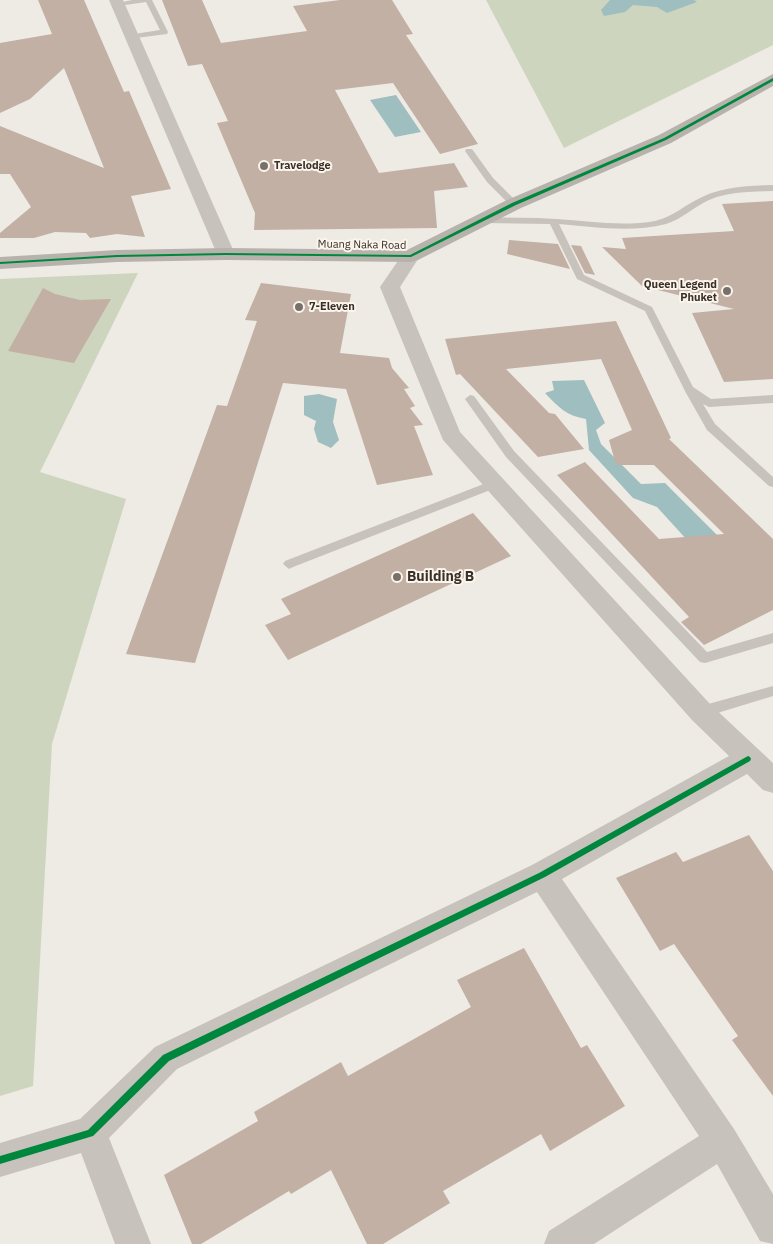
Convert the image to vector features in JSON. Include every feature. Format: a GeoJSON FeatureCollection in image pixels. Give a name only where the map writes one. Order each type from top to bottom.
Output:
{"type":"FeatureCollection","features":[{"type":"Feature","properties":{"kind":"street"},"geometry":{"type":"LineString","coordinates":[[117,2],[226,254]]}},
{"type":"Feature","properties":{"kind":"street","name":"Muang Naka Road"},"geometry":{"type":"LineString","coordinates":[[0,264],[118,256],[226,254],[411,256],[514,204],[665,139],[773,79]]}},
{"type":"Feature","properties":{"kind":"street"},"geometry":{"type":"LineString","coordinates":[[411,256],[390,287],[451,435],[701,712],[773,781]]}},
{"type":"Feature","properties":{"kind":"street"},"geometry":{"type":"LineString","coordinates":[[0,1160],[90,1133],[166,1058],[542,875],[748,759]]}},
{"type":"Feature","properties":{"kind":"street"},"geometry":{"type":"LineString","coordinates":[[542,875],[722,1141],[773,1228]]}},
{"type":"Feature","properties":{"kind":"street"},"geometry":{"type":"LineString","coordinates":[[90,1133],[133,1244]]}},
{"type":"Feature","properties":{"kind":"street"},"geometry":{"type":"LineString","coordinates":[[562,1244],[722,1141]]}},
{"type":"Feature","properties":{"kind":"lane"},"geometry":{"type":"LineString","coordinates":[[117,2],[148,0],[164,32],[131,37]]}},
{"type":"Feature","properties":{"kind":"lane"},"geometry":{"type":"LineString","coordinates":[[470,151],[490,180],[514,204]]}},
{"type":"Feature","properties":{"kind":"lane"},"geometry":{"type":"LineString","coordinates":[[484,220],[631,225],[656,224],[674,219],[712,196],[731,191],[773,188]]}},
{"type":"Feature","properties":{"kind":"lane"},"geometry":{"type":"LineString","coordinates":[[553,221],[580,277],[649,308],[689,389],[711,427],[773,483]]}},
{"type":"Feature","properties":{"kind":"lane"},"geometry":{"type":"LineString","coordinates":[[689,389],[709,404],[773,399]]}},
{"type":"Feature","properties":{"kind":"lane"},"geometry":{"type":"LineString","coordinates":[[470,399],[510,454],[705,658],[773,638]]}},
{"type":"Feature","properties":{"kind":"lane"},"geometry":{"type":"LineString","coordinates":[[288,564],[494,484]]}},
{"type":"Feature","properties":{"kind":"lane"},"geometry":{"type":"LineString","coordinates":[[701,712],[773,690]]}},
{"type":"Feature","properties":{"kind":"green space"},"geometry":{"type":"Polygon","coordinates":[[[486,0],[773,0],[773,45],[564,148],[486,0]]]}},
{"type":"Feature","properties":{"kind":"green space"},"geometry":{"type":"Polygon","coordinates":[[[138,273],[40,472],[126,499],[52,744],[33,1086],[0,1096],[0,279],[138,273]]]}},
{"type":"Feature","properties":{"kind":"water"},"geometry":{"type":"Polygon","coordinates":[[[610,0],[694,0],[697,2],[667,13],[657,7],[633,5],[625,12],[604,16],[601,10],[610,0]]]}},
{"type":"Feature","properties":{"kind":"water"},"geometry":{"type":"Polygon","coordinates":[[[396,95],[421,132],[395,137],[370,100],[396,95]]]}},
{"type":"Feature","properties":{"kind":"water"},"geometry":{"type":"Polygon","coordinates":[[[584,380],[605,423],[596,430],[601,444],[641,484],[665,483],[733,551],[708,563],[657,507],[633,498],[589,450],[586,419],[573,416],[563,410],[545,393],[554,390],[552,381],[584,380]]]}},
{"type":"Feature","properties":{"kind":"water"},"geometry":{"type":"Polygon","coordinates":[[[319,394],[337,399],[333,422],[339,440],[331,448],[318,442],[314,429],[316,421],[304,415],[304,396],[319,394]]]}},
{"type":"Feature","properties":{"kind":"building"},"geometry":{"type":"Polygon","coordinates":[[[38,0],[84,0],[124,92],[129,91],[171,189],[131,196],[145,237],[117,234],[90,238],[86,233],[55,232],[34,238],[0,238],[0,233],[31,207],[10,174],[0,174],[0,126],[104,168],[64,68],[30,99],[0,113],[0,43],[52,34],[38,0]]]}},
{"type":"Feature","properties":{"kind":"building"},"geometry":{"type":"Polygon","coordinates":[[[162,0],[202,0],[221,43],[307,31],[293,6],[340,0],[392,0],[413,34],[406,35],[478,144],[440,154],[393,83],[335,90],[379,173],[454,163],[468,187],[434,191],[437,228],[254,230],[255,213],[217,123],[228,121],[202,64],[188,66],[162,0]]]}},
{"type":"Feature","properties":{"kind":"building","name":"Queen Legend Phuket"},"geometry":{"type":"Polygon","coordinates":[[[773,201],[773,379],[724,382],[692,313],[734,309],[642,286],[602,247],[626,249],[622,238],[734,231],[722,204],[773,201]]]}},
{"type":"Feature","properties":{"kind":"building"},"geometry":{"type":"Polygon","coordinates":[[[509,240],[558,244],[570,269],[507,254],[509,240]]]}},
{"type":"Feature","properties":{"kind":"building"},"geometry":{"type":"Polygon","coordinates":[[[571,245],[581,246],[595,275],[585,273],[571,245]]]}},
{"type":"Feature","properties":{"kind":"building"},"geometry":{"type":"Polygon","coordinates":[[[261,283],[351,294],[340,353],[389,358],[392,368],[409,388],[404,389],[415,406],[410,408],[423,425],[414,426],[433,475],[377,485],[346,389],[283,383],[195,663],[126,654],[217,405],[227,406],[257,321],[245,320],[261,283]]]}},
{"type":"Feature","properties":{"kind":"building"},"geometry":{"type":"Polygon","coordinates":[[[43,288],[55,294],[80,300],[111,299],[74,363],[8,351],[43,288]]]}},
{"type":"Feature","properties":{"kind":"building"},"geometry":{"type":"Polygon","coordinates":[[[616,321],[671,438],[669,439],[773,539],[773,610],[704,645],[681,622],[689,617],[557,475],[585,462],[659,539],[724,534],[654,465],[616,465],[609,440],[632,430],[601,359],[506,369],[549,413],[555,414],[584,449],[538,457],[460,374],[456,375],[445,339],[616,321]]]}},
{"type":"Feature","properties":{"kind":"building","name":"Building B"},"geometry":{"type":"Polygon","coordinates":[[[473,513],[511,556],[288,660],[265,625],[291,614],[281,599],[473,513]]]}},
{"type":"Feature","properties":{"kind":"building"},"geometry":{"type":"Polygon","coordinates":[[[749,835],[773,871],[773,1096],[732,1040],[738,1036],[674,944],[660,951],[616,878],[676,852],[683,862],[749,835]]]}},
{"type":"Feature","properties":{"kind":"building"},"geometry":{"type":"Polygon","coordinates":[[[524,948],[581,1048],[587,1045],[625,1106],[550,1151],[541,1134],[443,1191],[450,1203],[383,1244],[367,1244],[331,1170],[291,1194],[289,1191],[201,1244],[192,1244],[164,1175],[258,1121],[254,1112],[341,1062],[348,1076],[471,1007],[457,980],[524,948]]]}},
{"type":"Feature","properties":{"kind":"cycle path"},"geometry":{"type":"LineString","coordinates":[[0,263],[117,256],[226,254],[411,256],[514,204],[665,139],[773,79]]}},
{"type":"Feature","properties":{"kind":"cycle path"},"geometry":{"type":"LineString","coordinates":[[0,1160],[90,1133],[166,1058],[542,875],[748,759]]}},
{"type":"Feature","properties":{"kind":"place","name":"Travelodge"},"geometry":{"type":"Point","coordinates":[264,166]}},
{"type":"Feature","properties":{"kind":"place","name":"Queen Legend Phuket"},"geometry":{"type":"Point","coordinates":[727,291]}},
{"type":"Feature","properties":{"kind":"place","name":"7-Eleven"},"geometry":{"type":"Point","coordinates":[299,307]}},
{"type":"Feature","properties":{"kind":"place","name":"Building B"},"geometry":{"type":"Point","coordinates":[397,577]}}]}
